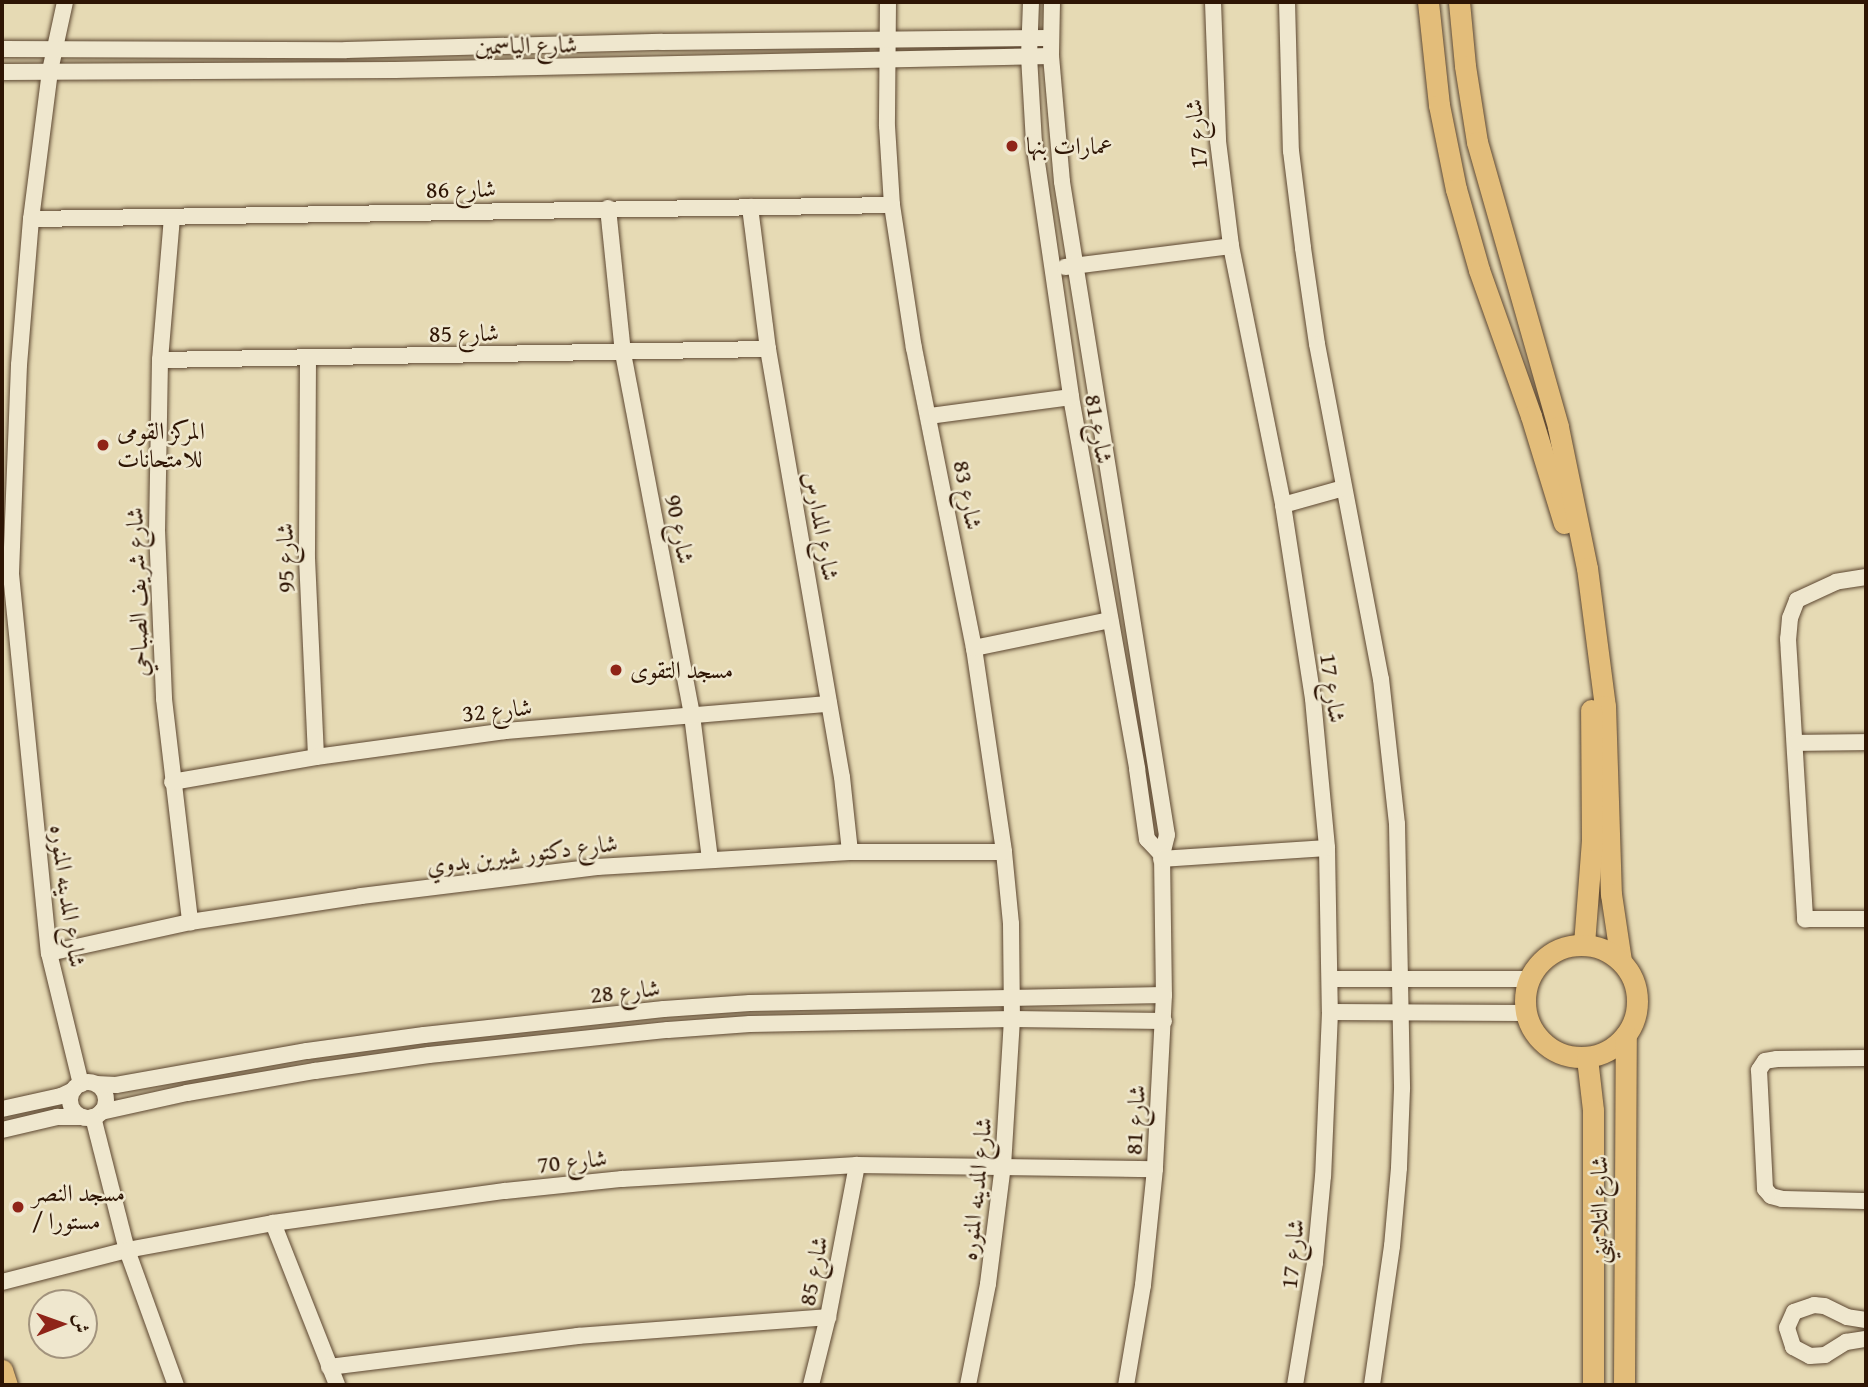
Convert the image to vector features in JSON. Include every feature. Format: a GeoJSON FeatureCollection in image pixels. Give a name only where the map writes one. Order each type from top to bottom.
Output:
{"type":"FeatureCollection","features":[{"type":"Feature","properties":{"kind":"main road"},"geometry":{"type":"LineString","coordinates":[[1428,2],[1438,95],[1456,189],[1479,270],[1531,416],[1562,515],[1580,606],[1590,694],[1593,776],[1592,840],[1584,944]]}},
{"type":"Feature","properties":{"kind":"main road"},"geometry":{"type":"LineString","coordinates":[[1459,2],[1465,66],[1477,142],[1558,427],[1589,580],[1605,706],[1611,894],[1620,961]]}},
{"type":"Feature","properties":{"kind":"main road"},"geometry":{"type":"LineString","coordinates":[[1584,944],[1604,949],[1620,961],[1632,977],[1637,997],[1635,1017],[1626,1035],[1609,1051],[1587,1058],[1566,1056],[1547,1047],[1533,1032],[1525,1013],[1524,996],[1528,979],[1538,964],[1551,953],[1567,946],[1584,944]]}},
{"type":"Feature","properties":{"kind":"main road","name":"شارع التلاتيني"},"geometry":{"type":"LineString","coordinates":[[1624,1385],[1626,1035]]}},
{"type":"Feature","properties":{"kind":"main road","name":"شارع التلاتيني"},"geometry":{"type":"LineString","coordinates":[[1587,1058],[1593,1110],[1593,1385]]}},
{"type":"Feature","properties":{"kind":"main road"},"geometry":{"type":"LineString","coordinates":[[2,1370],[7,1385]]}},
{"type":"Feature","properties":{"kind":"street","name":"شارع المدينه المنوره"},"geometry":{"type":"LineString","coordinates":[[65,2],[50,71],[31,219],[6,574],[50,953],[84,1086]]}},
{"type":"Feature","properties":{"kind":"street","name":"شارع 83"},"geometry":{"type":"LineString","coordinates":[[888,2],[887,126],[892,205],[912,336],[974,648],[1004,852],[1011,924],[1011,996]]}},
{"type":"Feature","properties":{"kind":"street","name":"شارع 81"},"geometry":{"type":"LineString","coordinates":[[1031,2],[1029,56],[1039,185],[1070,397],[1147,839],[1161,857]]}},
{"type":"Feature","properties":{"kind":"street","name":"شارع 81"},"geometry":{"type":"LineString","coordinates":[[1052,2],[1050,38],[1057,140],[1166,842],[1161,857],[1164,1021],[1156,1169],[1143,1284],[1126,1385]]}},
{"type":"Feature","properties":{"kind":"street","name":"شارع 17"},"geometry":{"type":"LineString","coordinates":[[1213,2],[1218,141],[1231,246],[1283,505],[1313,699],[1327,849],[1330,1012],[1319,1226],[1295,1385]]}},
{"type":"Feature","properties":{"kind":"street"},"geometry":{"type":"LineString","coordinates":[[1287,2],[1291,151],[1317,344],[1369,606],[1390,751],[1400,897],[1399,1168],[1391,1259],[1372,1385]]}},
{"type":"Feature","properties":{"kind":"street","name":"شارع الياسمين"},"geometry":{"type":"LineString","coordinates":[[2,49],[346,50],[662,42],[1050,38]]}},
{"type":"Feature","properties":{"kind":"street"},"geometry":{"type":"LineString","coordinates":[[662,42],[663,65]]}},
{"type":"Feature","properties":{"kind":"street"},"geometry":{"type":"LineString","coordinates":[[396,48],[396,70]]}},
{"type":"Feature","properties":{"kind":"street"},"geometry":{"type":"LineString","coordinates":[[346,50],[346,70]]}},
{"type":"Feature","properties":{"kind":"street","name":"شارع الياسمين"},"geometry":{"type":"LineString","coordinates":[[2,72],[396,70],[1051,56]]}},
{"type":"Feature","properties":{"kind":"street","name":"شارع 86"},"geometry":{"type":"LineString","coordinates":[[31,219],[892,205]]}},
{"type":"Feature","properties":{"kind":"street","name":"شارع 90"},"geometry":{"type":"LineString","coordinates":[[608,208],[623,354],[692,715],[710,859]]}},
{"type":"Feature","properties":{"kind":"street","name":"شارع المدارس"},"geometry":{"type":"LineString","coordinates":[[750,208],[768,349],[844,788],[850,852]]}},
{"type":"Feature","properties":{"kind":"street","name":"شارع شريف الصباحي"},"geometry":{"type":"LineString","coordinates":[[172,217],[160,360],[157,542],[164,699],[190,922]]}},
{"type":"Feature","properties":{"kind":"street"},"geometry":{"type":"LineString","coordinates":[[1052,270],[1231,246]]}},
{"type":"Feature","properties":{"kind":"street","name":"شارع 85"},"geometry":{"type":"LineString","coordinates":[[160,360],[623,354],[768,349]]}},
{"type":"Feature","properties":{"kind":"street","name":"شارع 95"},"geometry":{"type":"LineString","coordinates":[[308,358],[307,558],[316,757]]}},
{"type":"Feature","properties":{"kind":"street"},"geometry":{"type":"LineString","coordinates":[[929,416],[1070,397]]}},
{"type":"Feature","properties":{"kind":"street"},"geometry":{"type":"LineString","coordinates":[[1283,505],[1344,488]]}},
{"type":"Feature","properties":{"kind":"street"},"geometry":{"type":"LineString","coordinates":[[1093,523],[1114,518]]}},
{"type":"Feature","properties":{"kind":"street"},"geometry":{"type":"LineString","coordinates":[[1866,578],[1836,582],[1797,600],[1788,639],[1805,919],[1866,919]]}},
{"type":"Feature","properties":{"kind":"street"},"geometry":{"type":"LineString","coordinates":[[974,648],[1110,620]]}},
{"type":"Feature","properties":{"kind":"street","name":"شارع 32"},"geometry":{"type":"LineString","coordinates":[[172,782],[316,757],[505,731],[829,704]]}},
{"type":"Feature","properties":{"kind":"street"},"geometry":{"type":"LineString","coordinates":[[1796,743],[1866,742]]}},
{"type":"Feature","properties":{"kind":"street"},"geometry":{"type":"LineString","coordinates":[[1161,857],[1327,849]]}},
{"type":"Feature","properties":{"kind":"street","name":"شارع دكتور شيرين بدوي"},"geometry":{"type":"LineString","coordinates":[[50,953],[190,922],[374,894],[597,867],[850,852],[1004,852]]}},
{"type":"Feature","properties":{"kind":"street"},"geometry":{"type":"LineString","coordinates":[[1330,979],[1528,979]]}},
{"type":"Feature","properties":{"kind":"street","name":"شارع 28"},"geometry":{"type":"LineString","coordinates":[[2,1110],[61,1096],[84,1086],[117,1085],[307,1051],[424,1035],[750,1003],[1164,995]]}},
{"type":"Feature","properties":{"kind":"street","name":"شارع المدينه المنوره"},"geometry":{"type":"LineString","coordinates":[[968,1385],[988,1284],[1003,1166],[1011,996]]}},
{"type":"Feature","properties":{"kind":"street"},"geometry":{"type":"LineString","coordinates":[[750,1003],[750,1024]]}},
{"type":"Feature","properties":{"kind":"street"},"geometry":{"type":"LineString","coordinates":[[1330,1012],[1401,1010],[1525,1013]]}},
{"type":"Feature","properties":{"kind":"street","name":"شارع 28"},"geometry":{"type":"LineString","coordinates":[[2,1130],[57,1117],[92,1116],[200,1091],[429,1055],[750,1024],[1012,1019],[1164,1021]]}},
{"type":"Feature","properties":{"kind":"street"},"geometry":{"type":"LineString","coordinates":[[1866,1058],[1777,1059],[1765,1061],[1759,1070],[1765,1189],[1771,1196],[1782,1199],[1866,1201]]}},
{"type":"Feature","properties":{"kind":"street"},"geometry":{"type":"LineString","coordinates":[[92,1116],[106,1104],[105,1095],[84,1086],[71,1105],[92,1116],[127,1250],[176,1385]]}},
{"type":"Feature","properties":{"kind":"street","name":"شارع 85"},"geometry":{"type":"LineString","coordinates":[[811,1385],[828,1317],[857,1166]]}},
{"type":"Feature","properties":{"kind":"street","name":"شارع 70"},"geometry":{"type":"LineString","coordinates":[[2,1282],[127,1250],[273,1223],[505,1191],[622,1179],[857,1166],[1156,1169]]}},
{"type":"Feature","properties":{"kind":"street"},"geometry":{"type":"LineString","coordinates":[[273,1223],[337,1385]]}},
{"type":"Feature","properties":{"kind":"street"},"geometry":{"type":"LineString","coordinates":[[1866,1320],[1847,1317],[1824,1306],[1814,1306],[1794,1312],[1787,1328],[1793,1347],[1810,1356],[1825,1355],[1846,1342],[1866,1339]]}},
{"type":"Feature","properties":{"kind":"street"},"geometry":{"type":"LineString","coordinates":[[329,1367],[578,1336],[828,1317]]}},
{"type":"Feature","properties":{"kind":"place","name":"عمارات بنها"},"geometry":{"type":"Point","coordinates":[1012,146]}},
{"type":"Feature","properties":{"kind":"place","name":"المركز القومى للامتحانات"},"geometry":{"type":"Point","coordinates":[103,445]}},
{"type":"Feature","properties":{"kind":"place","name":"مسجد التقوى"},"geometry":{"type":"Point","coordinates":[616,670]}},
{"type":"Feature","properties":{"kind":"place","name":"مسجد النصر / مستورا"},"geometry":{"type":"Point","coordinates":[18,1207]}}]}
